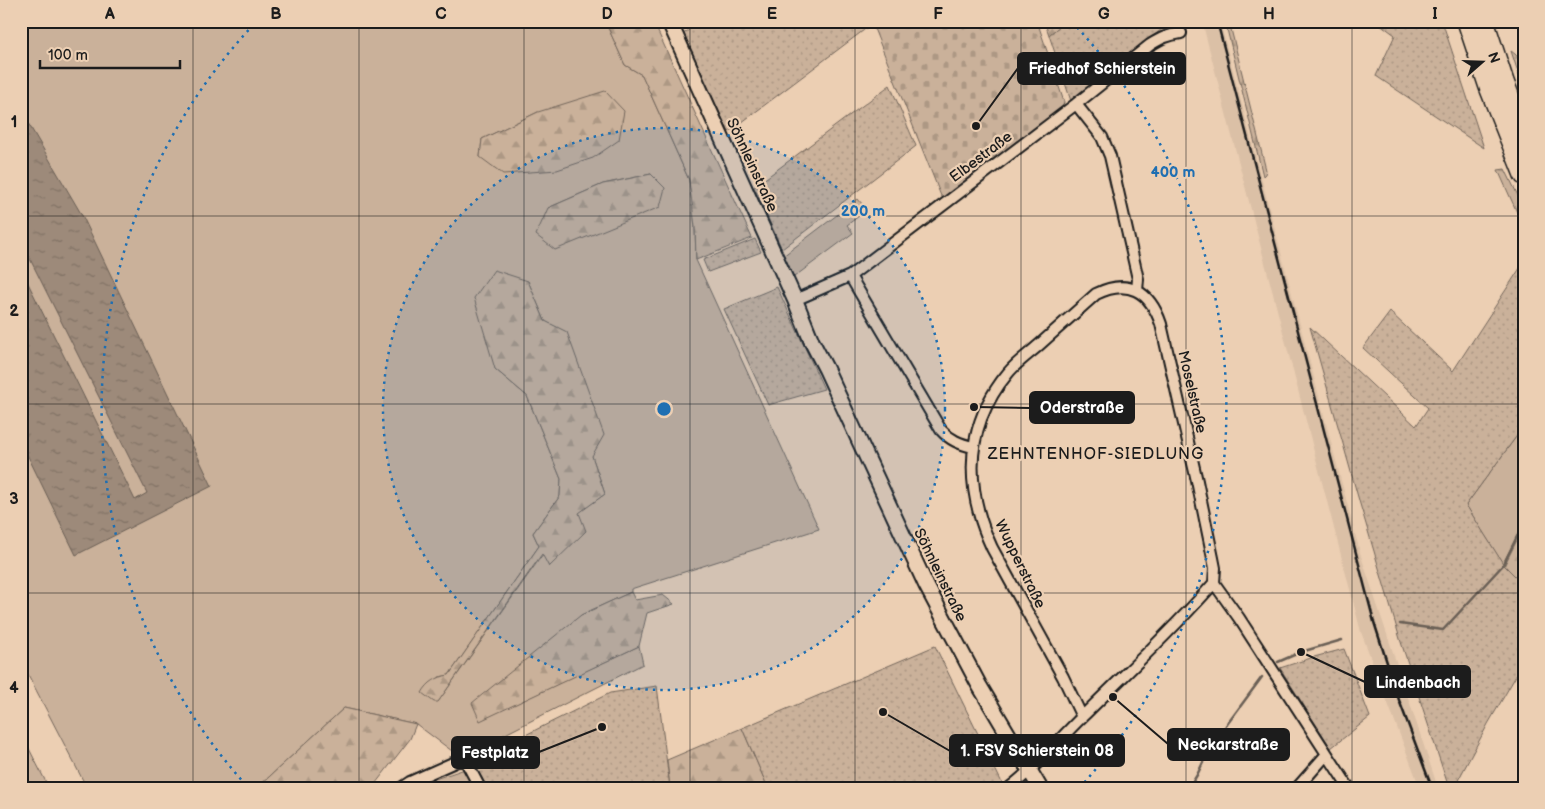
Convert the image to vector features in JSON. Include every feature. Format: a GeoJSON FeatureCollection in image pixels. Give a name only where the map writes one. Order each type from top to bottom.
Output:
{"type":"FeatureCollection","features":[{"type":"Feature","properties":{"kind":"highway"},"geometry":{"type":"LineString","coordinates":[[1467,21],[1489,87],[1524,175]]}},
{"type":"Feature","properties":{"kind":"highway"},"geometry":{"type":"LineString","coordinates":[[1484,21],[1524,134]]}},
{"type":"Feature","properties":{"kind":"street","name":"Söhnleinstraße"},"geometry":{"type":"LineString","coordinates":[[669,21],[805,322],[816,339],[826,369],[926,585],[959,648],[1040,788]]}},
{"type":"Feature","properties":{"kind":"street","name":"Elbestraße"},"geometry":{"type":"LineString","coordinates":[[795,300],[850,276],[1161,38],[1181,33]]}},
{"type":"Feature","properties":{"kind":"street"},"geometry":{"type":"LineString","coordinates":[[1076,104],[1102,137],[1110,156],[1138,279],[1137,291]]}},
{"type":"Feature","properties":{"kind":"street"},"geometry":{"type":"LineString","coordinates":[[850,276],[941,430],[948,438],[973,447]]}},
{"type":"Feature","properties":{"kind":"street","name":"Wupperstraße"},"geometry":{"type":"LineString","coordinates":[[1082,717],[1063,677],[984,530],[975,496],[973,447],[976,431],[989,401],[1008,373],[1016,365],[1096,294],[1107,288],[1120,286],[1127,286],[1137,291]]}},
{"type":"Feature","properties":{"kind":"street","name":"Moselstraße"},"geometry":{"type":"LineString","coordinates":[[1137,291],[1150,303],[1157,313],[1161,324],[1210,542],[1214,583]]}},
{"type":"Feature","properties":{"kind":"street"},"geometry":{"type":"LineString","coordinates":[[1009,788],[1030,771],[1190,610],[1214,583],[1239,618],[1349,788]]}},
{"type":"Feature","properties":{"kind":"street"},"geometry":{"type":"LineString","coordinates":[[1297,788],[1327,754]]}},
{"type":"Feature","properties":{"kind":"street"},"geometry":{"type":"LineString","coordinates":[[401,788],[410,782],[464,758],[480,788]]}},
{"type":"Feature","properties":{"kind":"shaded area"},"geometry":{"type":"Polygon","coordinates":[[[1202,21],[1220,21],[1361,556],[1438,788],[1420,788],[1361,632],[1202,21]]]}},
{"type":"Feature","properties":{"kind":"green space"},"geometry":{"type":"Polygon","coordinates":[[[21,21],[605,21],[625,65],[642,75],[689,180],[695,227],[696,260],[819,529],[631,589],[631,592],[581,615],[480,720],[639,646],[643,664],[460,757],[416,724],[344,708],[257,788],[87,788],[21,661],[21,21]],[[538,112],[482,139],[480,157],[538,112]],[[651,174],[603,184],[548,208],[651,174]],[[528,281],[495,369],[527,396],[561,479],[560,496],[533,533],[539,546],[449,675],[439,677],[438,702],[543,554],[549,567],[578,513],[605,494],[592,456],[567,333],[545,321],[528,281]]]}},
{"type":"Feature","properties":{"kind":"green space"},"geometry":{"type":"Polygon","coordinates":[[[605,21],[653,21],[752,238],[696,260],[695,227],[689,180],[642,75],[625,65],[605,21]]]}},
{"type":"Feature","properties":{"kind":"green space"},"geometry":{"type":"Polygon","coordinates":[[[701,21],[865,21],[868,27],[729,132],[682,35],[701,21]]]}},
{"type":"Feature","properties":{"kind":"green space"},"geometry":{"type":"Polygon","coordinates":[[[871,21],[1037,21],[1064,102],[1063,108],[946,198],[941,196],[871,21]]]}},
{"type":"Feature","properties":{"kind":"green space"},"geometry":{"type":"Polygon","coordinates":[[[1044,21],[1066,21],[1049,35],[1044,21]]]}},
{"type":"Feature","properties":{"kind":"green space"},"geometry":{"type":"Polygon","coordinates":[[[1066,21],[1172,21],[1071,101],[1049,35],[1066,21]]]}},
{"type":"Feature","properties":{"kind":"green space"},"geometry":{"type":"Polygon","coordinates":[[[1225,21],[1229,21],[1266,170],[1263,176],[1225,21]]]}},
{"type":"Feature","properties":{"kind":"green space"},"geometry":{"type":"Polygon","coordinates":[[[1376,21],[1442,21],[1484,148],[1376,76],[1395,35],[1376,21]]]}},
{"type":"Feature","properties":{"kind":"green space"},"geometry":{"type":"Polygon","coordinates":[[[1511,51],[1520,59],[1524,68],[1524,90],[1511,51]]]}},
{"type":"Feature","properties":{"kind":"green space"},"geometry":{"type":"Polygon","coordinates":[[[890,85],[916,146],[782,249],[754,187],[890,85]]]}},
{"type":"Feature","properties":{"kind":"green space"},"geometry":{"type":"Polygon","coordinates":[[[605,91],[624,111],[619,140],[593,158],[557,170],[503,174],[480,157],[482,139],[538,112],[605,91]]]}},
{"type":"Feature","properties":{"kind":"green space"},"geometry":{"type":"Polygon","coordinates":[[[1505,169],[1524,208],[1524,228],[1498,170],[1505,169]]]}},
{"type":"Feature","properties":{"kind":"green space"},"geometry":{"type":"Polygon","coordinates":[[[651,174],[665,188],[660,207],[555,250],[536,235],[548,208],[603,184],[651,174]]]}},
{"type":"Feature","properties":{"kind":"green space"},"geometry":{"type":"Polygon","coordinates":[[[858,199],[867,210],[847,225],[853,233],[794,277],[783,256],[858,199]]]}},
{"type":"Feature","properties":{"kind":"green space"},"geometry":{"type":"Polygon","coordinates":[[[755,239],[761,252],[708,272],[703,260],[755,239]]]}},
{"type":"Feature","properties":{"kind":"green space"},"geometry":{"type":"Polygon","coordinates":[[[1524,262],[1524,426],[1466,505],[1504,565],[1524,585],[1524,662],[1454,788],[1449,788],[1400,639],[1310,327],[1416,426],[1428,408],[1363,348],[1390,312],[1453,371],[1524,262]]]}},
{"type":"Feature","properties":{"kind":"green space"},"geometry":{"type":"Polygon","coordinates":[[[494,270],[528,281],[545,321],[567,332],[604,435],[592,456],[605,494],[579,513],[586,531],[549,567],[542,554],[438,702],[434,702],[422,693],[433,681],[449,675],[539,546],[533,533],[560,496],[561,479],[527,396],[495,369],[474,298],[494,270]]]}},
{"type":"Feature","properties":{"kind":"green space"},"geometry":{"type":"Polygon","coordinates":[[[777,287],[824,389],[768,405],[724,309],[777,287]]]}},
{"type":"Feature","properties":{"kind":"green space"},"geometry":{"type":"Polygon","coordinates":[[[1524,426],[1524,540],[1517,535],[1503,564],[1466,505],[1524,426]]]}},
{"type":"Feature","properties":{"kind":"green space"},"geometry":{"type":"Polygon","coordinates":[[[1519,536],[1524,540],[1524,585],[1504,566],[1519,536]]]}},
{"type":"Feature","properties":{"kind":"green space"},"geometry":{"type":"Polygon","coordinates":[[[631,592],[635,600],[663,595],[674,604],[647,613],[639,646],[480,721],[472,703],[581,615],[631,592]]]}},
{"type":"Feature","properties":{"kind":"green space"},"geometry":{"type":"Polygon","coordinates":[[[935,646],[1003,785],[998,788],[768,788],[742,728],[935,646]]]}},
{"type":"Feature","properties":{"kind":"green space"},"geometry":{"type":"Polygon","coordinates":[[[1344,649],[1370,717],[1331,748],[1280,668],[1344,649]]]}},
{"type":"Feature","properties":{"kind":"green space"},"geometry":{"type":"Polygon","coordinates":[[[657,686],[670,788],[487,788],[473,761],[610,693],[657,686]]]}},
{"type":"Feature","properties":{"kind":"green space"},"geometry":{"type":"Polygon","coordinates":[[[344,708],[416,724],[410,739],[372,788],[257,788],[344,708]]]}},
{"type":"Feature","properties":{"kind":"green space"},"geometry":{"type":"Polygon","coordinates":[[[742,728],[768,788],[670,788],[667,760],[742,728]]]}},
{"type":"Feature","properties":{"kind":"green space"},"geometry":{"type":"Polygon","coordinates":[[[21,733],[49,788],[21,788],[21,733]]]}},
{"type":"Feature","properties":{"kind":"green space"},"geometry":{"type":"Polygon","coordinates":[[[465,769],[475,788],[415,788],[429,781],[465,769]]]}},
{"type":"Feature","properties":{"kind":"water"},"geometry":{"type":"Polygon","coordinates":[[[21,111],[83,217],[212,486],[76,555],[21,442],[21,269],[135,500],[147,493],[21,241],[21,111]]]}},
{"type":"Feature","properties":{"kind":"waterway"},"geometry":{"type":"LineString","coordinates":[[1400,624],[1443,630],[1503,565],[1524,523]]}},
{"type":"Feature","properties":{"kind":"waterway"},"geometry":{"type":"LineString","coordinates":[[1278,662],[1301,652],[1342,640]]}},
{"type":"Feature","properties":{"kind":"waterway"},"geometry":{"type":"LineString","coordinates":[[1189,788],[1211,746],[1262,677]]}},
{"type":"Feature","properties":{"kind":"railway"},"geometry":{"type":"LineString","coordinates":[[1217,21],[1374,622],[1399,700],[1432,788]]}},
{"type":"Feature","properties":{"kind":"place","name":"Friedhof Schierstein"},"geometry":{"type":"Point","coordinates":[976,126]}},
{"type":"Feature","properties":{"kind":"place","name":"Oderstraße"},"geometry":{"type":"Point","coordinates":[974,407]}},
{"type":"Feature","properties":{"kind":"place","name":"Lindenbach"},"geometry":{"type":"Point","coordinates":[1301,652]}},
{"type":"Feature","properties":{"kind":"place","name":"Neckarstraße"},"geometry":{"type":"Point","coordinates":[1113,697]}},
{"type":"Feature","properties":{"kind":"place","name":"1. FSV Schierstein 08"},"geometry":{"type":"Point","coordinates":[883,712]}},
{"type":"Feature","properties":{"kind":"place","name":"Festplatz"},"geometry":{"type":"Point","coordinates":[602,727]}},
{"type":"Feature","properties":{"kind":"district","name":"ZEHNTENHOF-SIEDLUNG"},"geometry":{"type":"Point","coordinates":[1096,454]}}]}
